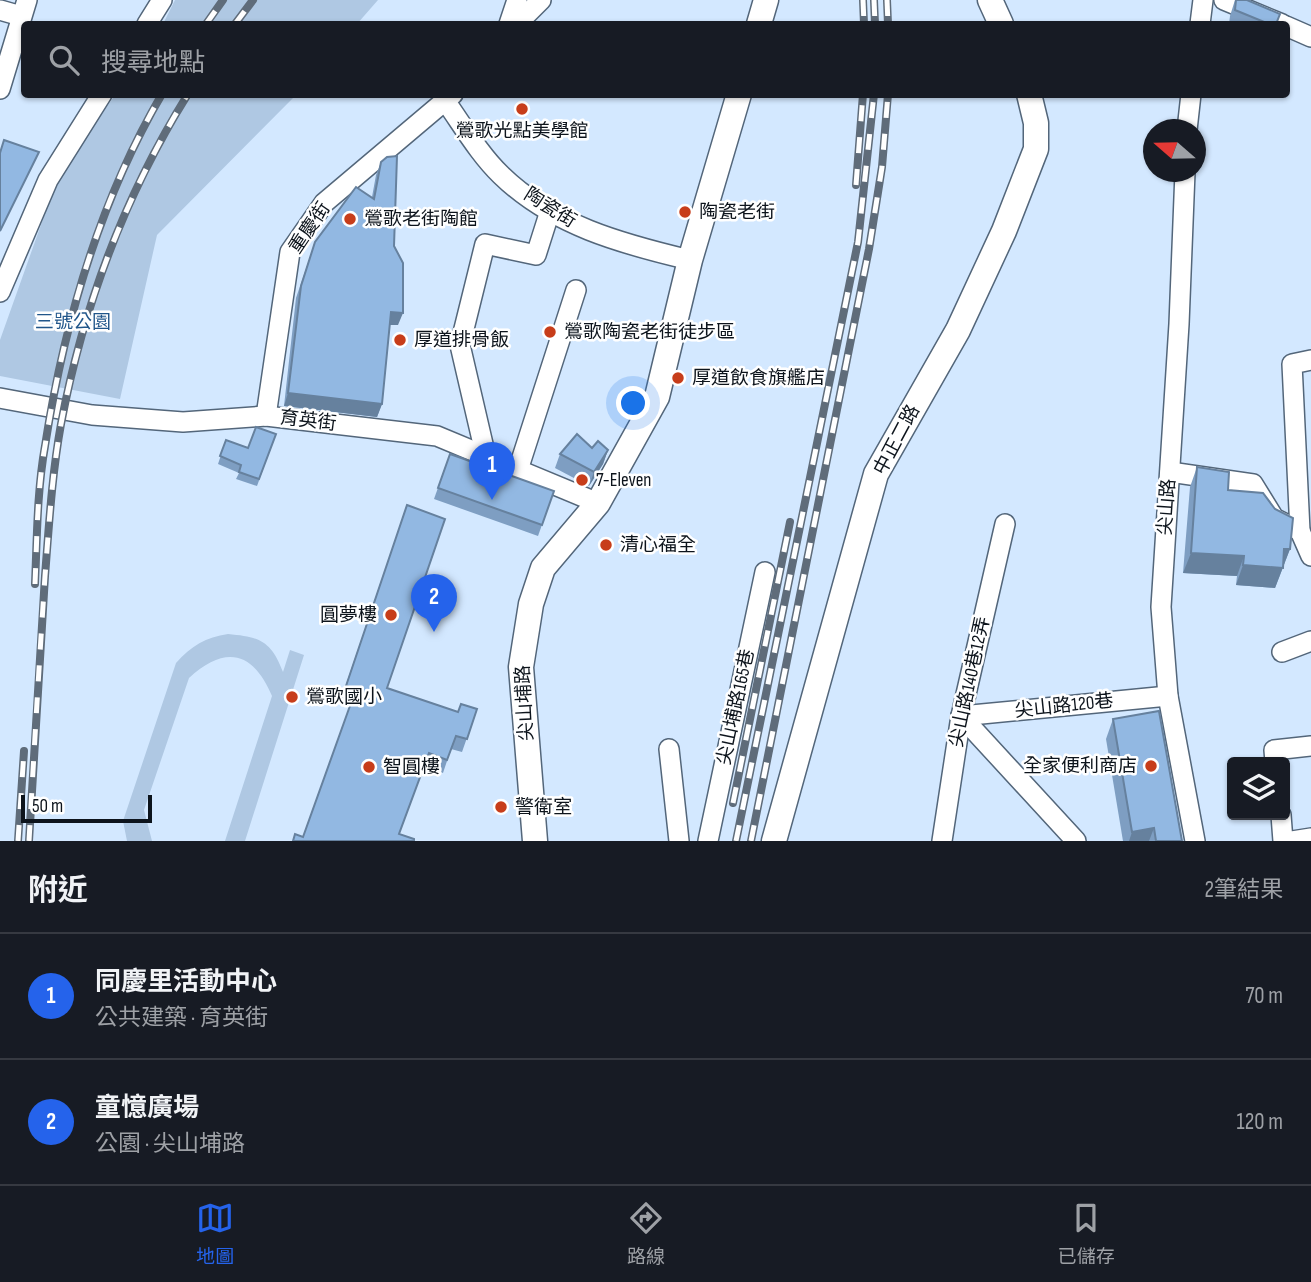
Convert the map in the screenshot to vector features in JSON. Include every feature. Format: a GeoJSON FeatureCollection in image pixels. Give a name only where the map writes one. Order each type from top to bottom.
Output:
{"type":"FeatureCollection","features":[{"type":"Feature","properties":{"kind":"main road"},"geometry":{"type":"LineString","coordinates":[[760,21],[766,0]]}},
{"type":"Feature","properties":{"kind":"main road"},"geometry":{"type":"LineString","coordinates":[[990,0],[1000,21]]}},
{"type":"Feature","properties":{"kind":"main road","name":"尖山埔路"},"geometry":{"type":"LineString","coordinates":[[535,841],[521,667],[531,604],[543,568],[598,503],[657,397],[690,260],[738,98]]}},
{"type":"Feature","properties":{"kind":"main road","name":"中正二路"},"geometry":{"type":"LineString","coordinates":[[774,841],[876,474],[958,330],[1004,231],[1036,149],[1036,123],[1030,98]]}},
{"type":"Feature","properties":{"kind":"street"},"geometry":{"type":"LineString","coordinates":[[149,21],[162,0]]}},
{"type":"Feature","properties":{"kind":"street"},"geometry":{"type":"LineString","coordinates":[[510,21],[517,0]]}},
{"type":"Feature","properties":{"kind":"street"},"geometry":{"type":"LineString","coordinates":[[520,21],[541,0]]}},
{"type":"Feature","properties":{"kind":"street"},"geometry":{"type":"LineString","coordinates":[[1200,21],[1203,0]]}},
{"type":"Feature","properties":{"kind":"street"},"geometry":{"type":"LineString","coordinates":[[1224,0],[1274,21]]}},
{"type":"Feature","properties":{"kind":"street"},"geometry":{"type":"LineString","coordinates":[[0,10],[24,8],[0,89]]}},
{"type":"Feature","properties":{"kind":"street"},"geometry":{"type":"LineString","coordinates":[[1290,28],[1311,37]]}},
{"type":"Feature","properties":{"kind":"street"},"geometry":{"type":"LineString","coordinates":[[0,292],[48,180],[99,98]]}},
{"type":"Feature","properties":{"kind":"street","name":"陶瓷街"},"geometry":{"type":"LineString","coordinates":[[449,98],[500,175],[565,222],[634,247],[690,260]]}},
{"type":"Feature","properties":{"kind":"street","name":"重慶街"},"geometry":{"type":"LineString","coordinates":[[266,416],[290,252],[324,203],[449,98]]}},
{"type":"Feature","properties":{"kind":"street"},"geometry":{"type":"LineString","coordinates":[[1188,119],[1191,98]]}},
{"type":"Feature","properties":{"kind":"street","name":"尖山路"},"geometry":{"type":"LineString","coordinates":[[1184,182],[1161,607],[1168,696],[1195,841]]}},
{"type":"Feature","properties":{"kind":"street"},"geometry":{"type":"LineString","coordinates":[[486,457],[460,345],[485,244],[536,255],[550,211]]}},
{"type":"Feature","properties":{"kind":"street"},"geometry":{"type":"LineString","coordinates":[[518,470],[576,290]]}},
{"type":"Feature","properties":{"kind":"street"},"geometry":{"type":"LineString","coordinates":[[1311,360],[1292,365],[1300,531],[1311,556]]}},
{"type":"Feature","properties":{"kind":"street","name":"育英街"},"geometry":{"type":"LineString","coordinates":[[3,399],[92,415],[183,422],[266,416],[437,436],[598,503]]}},
{"type":"Feature","properties":{"kind":"street"},"geometry":{"type":"LineString","coordinates":[[1170,472],[1253,484],[1273,518],[1300,531]]}},
{"type":"Feature","properties":{"kind":"street","name":"尖山路140巷12弄"},"geometry":{"type":"LineString","coordinates":[[942,841],[961,716],[1005,524]]}},
{"type":"Feature","properties":{"kind":"street","name":"尖山埔路165巷"},"geometry":{"type":"LineString","coordinates":[[708,841],[765,572]]}},
{"type":"Feature","properties":{"kind":"street"},"geometry":{"type":"LineString","coordinates":[[1282,652],[1311,641]]}},
{"type":"Feature","properties":{"kind":"street","name":"尖山路120巷"},"geometry":{"type":"LineString","coordinates":[[961,716],[1168,696]]}},
{"type":"Feature","properties":{"kind":"street"},"geometry":{"type":"LineString","coordinates":[[961,716],[1076,841]]}},
{"type":"Feature","properties":{"kind":"street"},"geometry":{"type":"LineString","coordinates":[[1274,756],[1311,746]]}},
{"type":"Feature","properties":{"kind":"street"},"geometry":{"type":"LineString","coordinates":[[669,749],[679,841]]}},
{"type":"Feature","properties":{"kind":"street"},"geometry":{"type":"LineString","coordinates":[[1281,820],[1283,841]]}},
{"type":"Feature","properties":{"kind":"street"},"geometry":{"type":"LineString","coordinates":[[1292,841],[1311,838]]}},
{"type":"Feature","properties":{"kind":"green space"},"geometry":{"type":"Polygon","coordinates":[[[175,0],[378,0],[360,21],[164,21],[175,0]]]}},
{"type":"Feature","properties":{"kind":"green space","name":"三號公園"},"geometry":{"type":"Polygon","coordinates":[[[113,98],[293,98],[157,235],[120,399],[0,376],[0,340],[58,177],[113,98]]]}},
{"type":"Feature","properties":{"kind":"green space"},"geometry":{"type":"Polygon","coordinates":[[[228,634],[263,642],[274,653],[283,672],[290,650],[304,655],[245,841],[225,841],[272,696],[256,670],[247,662],[226,657],[202,667],[189,678],[144,810],[152,841],[127,841],[123,821],[176,663],[199,643],[228,634]]]}},
{"type":"Feature","properties":{"kind":"building"},"geometry":{"type":"Polygon","coordinates":[[[1236,0],[1247,0],[1280,14],[1277,21],[1262,21],[1235,10],[1236,0]]]}},
{"type":"Feature","properties":{"kind":"building"},"geometry":{"type":"Polygon","coordinates":[[[4,140],[39,152],[0,231],[0,153],[4,140]]]}},
{"type":"Feature","properties":{"kind":"building"},"geometry":{"type":"Polygon","coordinates":[[[397,156],[394,246],[403,263],[403,313],[391,312],[382,404],[288,393],[301,286],[315,242],[356,187],[374,199],[381,162],[387,157],[397,156]]]}},
{"type":"Feature","properties":{"kind":"building"},"geometry":{"type":"Polygon","coordinates":[[[256,427],[276,434],[259,479],[239,472],[241,465],[220,456],[226,440],[248,448],[256,427]]]}},
{"type":"Feature","properties":{"kind":"building"},"geometry":{"type":"Polygon","coordinates":[[[577,434],[592,448],[598,441],[608,450],[594,472],[560,454],[577,434]]]}},
{"type":"Feature","properties":{"kind":"building"},"geometry":{"type":"Polygon","coordinates":[[[450,454],[554,491],[542,525],[438,488],[450,454]]]}},
{"type":"Feature","properties":{"kind":"building"},"geometry":{"type":"Polygon","coordinates":[[[1197,467],[1229,472],[1228,490],[1263,493],[1275,509],[1293,518],[1290,549],[1284,549],[1283,568],[1243,565],[1244,556],[1191,553],[1197,467]]]}},
{"type":"Feature","properties":{"kind":"building"},"geometry":{"type":"Polygon","coordinates":[[[407,505],[445,519],[387,688],[458,712],[461,704],[477,709],[467,739],[456,736],[447,760],[429,753],[399,834],[414,841],[293,841],[295,834],[303,837],[356,689],[346,686],[407,505]]]}},
{"type":"Feature","properties":{"kind":"building"},"geometry":{"type":"Polygon","coordinates":[[[1159,711],[1182,841],[1156,841],[1154,828],[1132,832],[1113,719],[1159,711]]]}},
{"type":"Feature","properties":{"kind":"railway"},"geometry":{"type":"LineString","coordinates":[[208,21],[223,0]]}},
{"type":"Feature","properties":{"kind":"railway"},"geometry":{"type":"LineString","coordinates":[[237,21],[253,0]]}},
{"type":"Feature","properties":{"kind":"railway"},"geometry":{"type":"LineString","coordinates":[[863,0],[864,21]]}},
{"type":"Feature","properties":{"kind":"railway"},"geometry":{"type":"LineString","coordinates":[[874,0],[875,21]]}},
{"type":"Feature","properties":{"kind":"railway"},"geometry":{"type":"LineString","coordinates":[[887,0],[888,21]]}},
{"type":"Feature","properties":{"kind":"railway"},"geometry":{"type":"LineString","coordinates":[[35,584],[42,463],[62,354],[102,220],[120,177],[160,98]]}},
{"type":"Feature","properties":{"kind":"railway"},"geometry":{"type":"LineString","coordinates":[[29,841],[51,500],[70,380],[81,337],[109,253],[145,172],[186,98]]}},
{"type":"Feature","properties":{"kind":"railway"},"geometry":{"type":"LineString","coordinates":[[856,185],[863,98]]}},
{"type":"Feature","properties":{"kind":"railway"},"geometry":{"type":"LineString","coordinates":[[736,841],[858,242],[874,98]]}},
{"type":"Feature","properties":{"kind":"railway"},"geometry":{"type":"LineString","coordinates":[[751,841],[869,249],[882,167],[888,98]]}},
{"type":"Feature","properties":{"kind":"railway"},"geometry":{"type":"LineString","coordinates":[[733,803],[790,522]]}},
{"type":"Feature","properties":{"kind":"railway"},"geometry":{"type":"LineString","coordinates":[[18,841],[24,751]]}},
{"type":"Feature","properties":{"kind":"place","name":"鶯歌光點美學館"},"geometry":{"type":"Point","coordinates":[522,109]}},
{"type":"Feature","properties":{"kind":"place","name":"陶瓷老街"},"geometry":{"type":"Point","coordinates":[685,212]}},
{"type":"Feature","properties":{"kind":"place","name":"鶯歌老街陶館"},"geometry":{"type":"Point","coordinates":[350,219]}},
{"type":"Feature","properties":{"kind":"place","name":"鶯歌陶瓷老街徒步區"},"geometry":{"type":"Point","coordinates":[550,332]}},
{"type":"Feature","properties":{"kind":"place","name":"厚道排骨飯"},"geometry":{"type":"Point","coordinates":[400,340]}},
{"type":"Feature","properties":{"kind":"place","name":"厚道飲食旗艦店"},"geometry":{"type":"Point","coordinates":[678,378]}},
{"type":"Feature","properties":{"kind":"place","name":"7-Eleven"},"geometry":{"type":"Point","coordinates":[582,480]}},
{"type":"Feature","properties":{"kind":"place","name":"同慶里活動中心"},"geometry":{"type":"Point","coordinates":[492,500]}},
{"type":"Feature","properties":{"kind":"place","name":"清心福全"},"geometry":{"type":"Point","coordinates":[606,545]}},
{"type":"Feature","properties":{"kind":"place","name":"圓夢樓"},"geometry":{"type":"Point","coordinates":[391,615]}},
{"type":"Feature","properties":{"kind":"place","name":"童憶廣場"},"geometry":{"type":"Point","coordinates":[434,632]}},
{"type":"Feature","properties":{"kind":"place","name":"鶯歌國小"},"geometry":{"type":"Point","coordinates":[292,697]}},
{"type":"Feature","properties":{"kind":"place","name":"全家便利商店"},"geometry":{"type":"Point","coordinates":[1151,766]}},
{"type":"Feature","properties":{"kind":"place","name":"智圓樓"},"geometry":{"type":"Point","coordinates":[369,767]}},
{"type":"Feature","properties":{"kind":"place","name":"警衛室"},"geometry":{"type":"Point","coordinates":[501,807]}}]}
